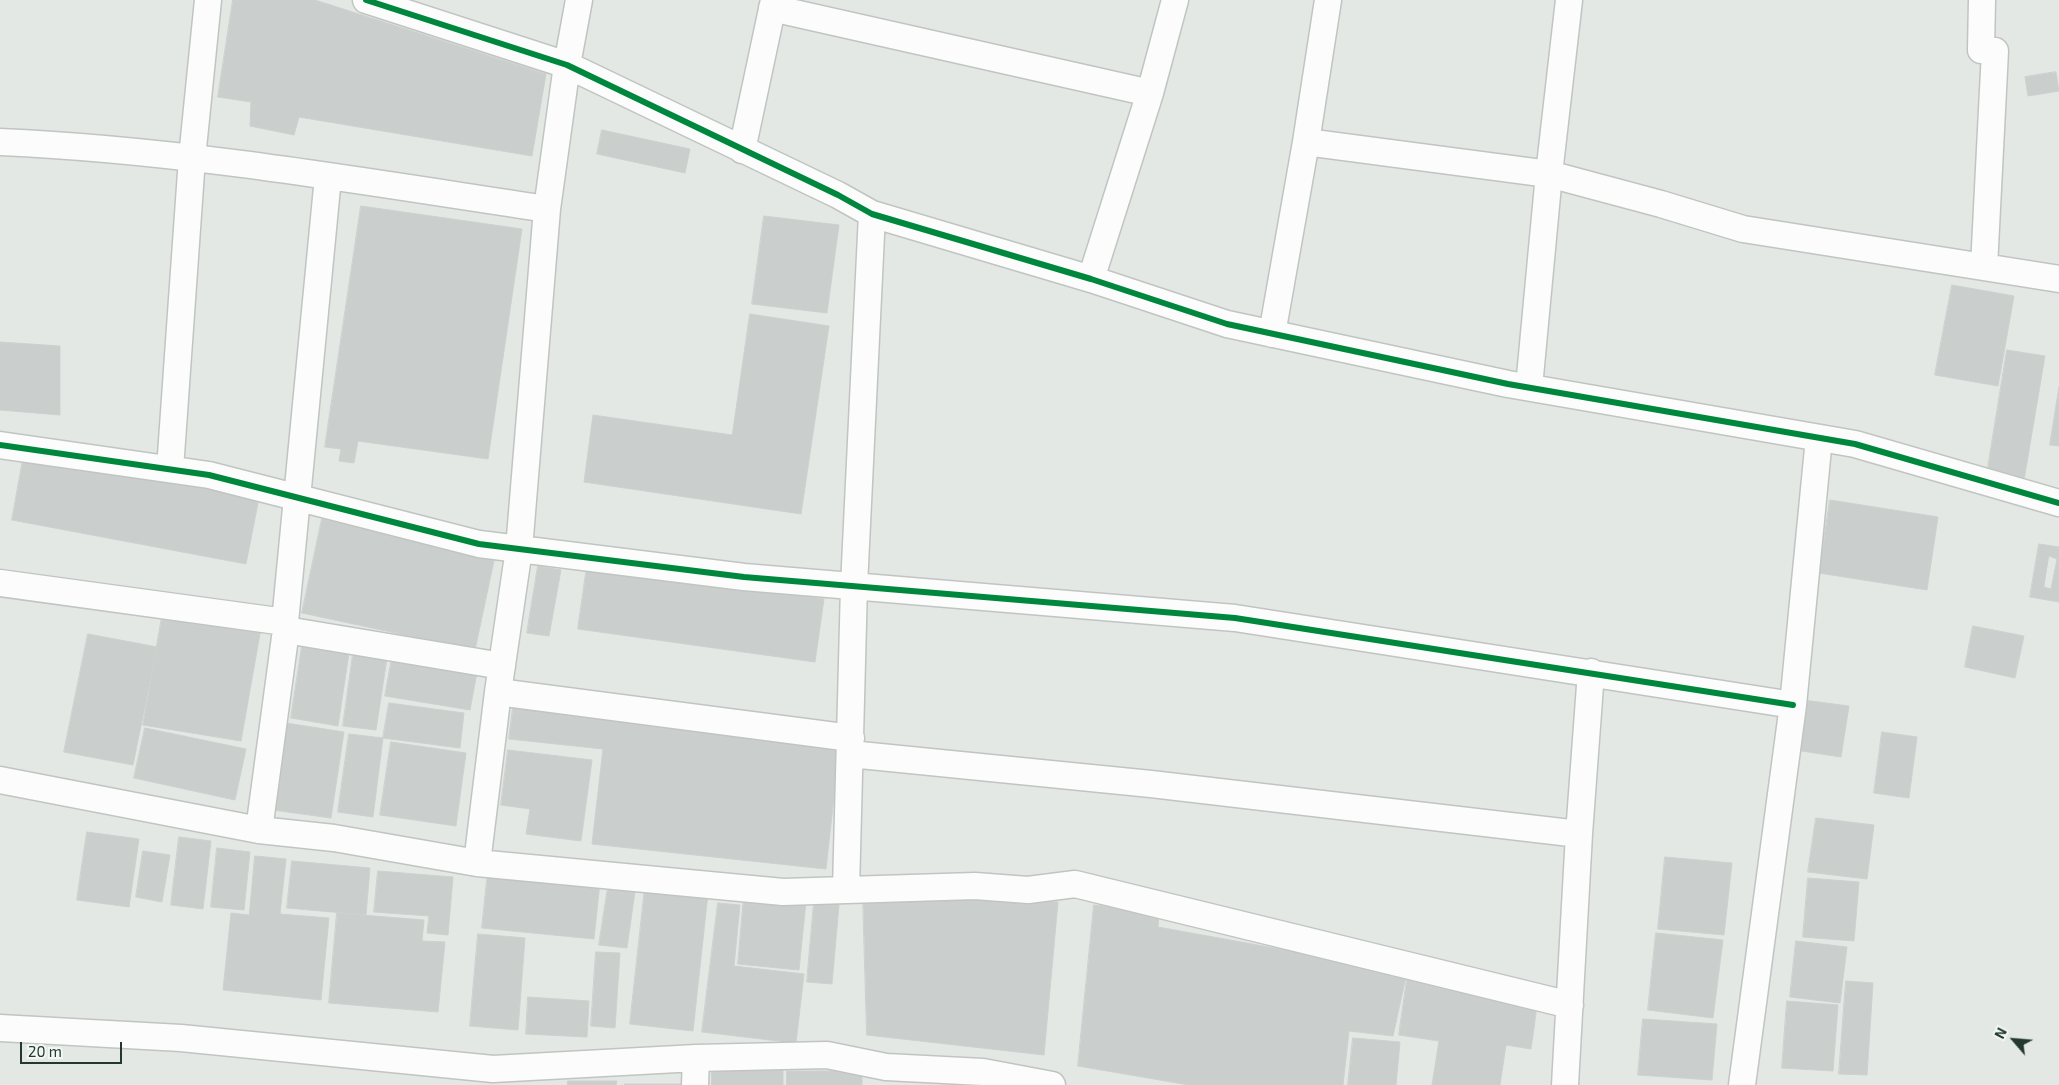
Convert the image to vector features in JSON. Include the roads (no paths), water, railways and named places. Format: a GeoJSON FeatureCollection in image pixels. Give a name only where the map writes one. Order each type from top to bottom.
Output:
{"type":"FeatureCollection","features":[{"type":"Feature","properties":{"kind":"street"},"geometry":{"type":"LineString","coordinates":[[170,469],[192,158],[208,0]]}},
{"type":"Feature","properties":{"kind":"street"},"geometry":{"type":"LineString","coordinates":[[366,0],[567,66],[838,195],[872,214],[1091,279],[1227,324],[1529,387],[1855,444],[2059,503]]}},
{"type":"Feature","properties":{"kind":"street"},"geometry":{"type":"LineString","coordinates":[[477,863],[498,692],[519,549],[548,209],[567,66],[579,0]]}},
{"type":"Feature","properties":{"kind":"street"},"geometry":{"type":"LineString","coordinates":[[1091,279],[1150,93],[1175,0]]}},
{"type":"Feature","properties":{"kind":"street"},"geometry":{"type":"LineString","coordinates":[[1272,334],[1306,142],[1328,0]]}},
{"type":"Feature","properties":{"kind":"street"},"geometry":{"type":"LineString","coordinates":[[1529,387],[1548,174],[1569,0]]}},
{"type":"Feature","properties":{"kind":"street"},"geometry":{"type":"LineString","coordinates":[[1982,0],[1988,51],[1984,267]]}},
{"type":"Feature","properties":{"kind":"street"},"geometry":{"type":"LineString","coordinates":[[742,150],[773,4],[1150,93]]}},
{"type":"Feature","properties":{"kind":"street"},"geometry":{"type":"LineString","coordinates":[[0,142],[56,144],[241,163],[548,209]]}},
{"type":"Feature","properties":{"kind":"street"},"geometry":{"type":"LineString","coordinates":[[1306,142],[1548,174],[1661,204],[1743,229],[2059,279]]}},
{"type":"Feature","properties":{"kind":"street"},"geometry":{"type":"LineString","coordinates":[[259,830],[286,626],[296,497],[328,177]]}},
{"type":"Feature","properties":{"kind":"street"},"geometry":{"type":"LineString","coordinates":[[846,890],[854,586],[872,214]]}},
{"type":"Feature","properties":{"kind":"street"},"geometry":{"type":"LineString","coordinates":[[1742,1085],[1793,705],[1819,438]]}},
{"type":"Feature","properties":{"kind":"street"},"geometry":{"type":"LineString","coordinates":[[0,445],[209,475],[479,544],[744,577],[1235,618],[1793,705]]}},
{"type":"Feature","properties":{"kind":"street"},"geometry":{"type":"LineString","coordinates":[[0,582],[286,626],[502,666]]}},
{"type":"Feature","properties":{"kind":"street"},"geometry":{"type":"LineString","coordinates":[[1565,1085],[1579,834],[1591,672]]}},
{"type":"Feature","properties":{"kind":"street"},"geometry":{"type":"LineString","coordinates":[[498,692],[851,746],[1152,784],[1579,834]]}},
{"type":"Feature","properties":{"kind":"street"},"geometry":{"type":"LineString","coordinates":[[0,780],[259,830],[334,838],[477,863],[783,892],[975,886],[1028,890],[1075,884],[1570,1005]]}},
{"type":"Feature","properties":{"kind":"street"},"geometry":{"type":"LineString","coordinates":[[0,1028],[180,1038],[493,1069],[696,1058],[827,1055],[886,1067],[983,1072],[1052,1085]]}},
{"type":"Feature","properties":{"kind":"street"},"geometry":{"type":"LineString","coordinates":[[695,1085],[696,1058]]}}]}
